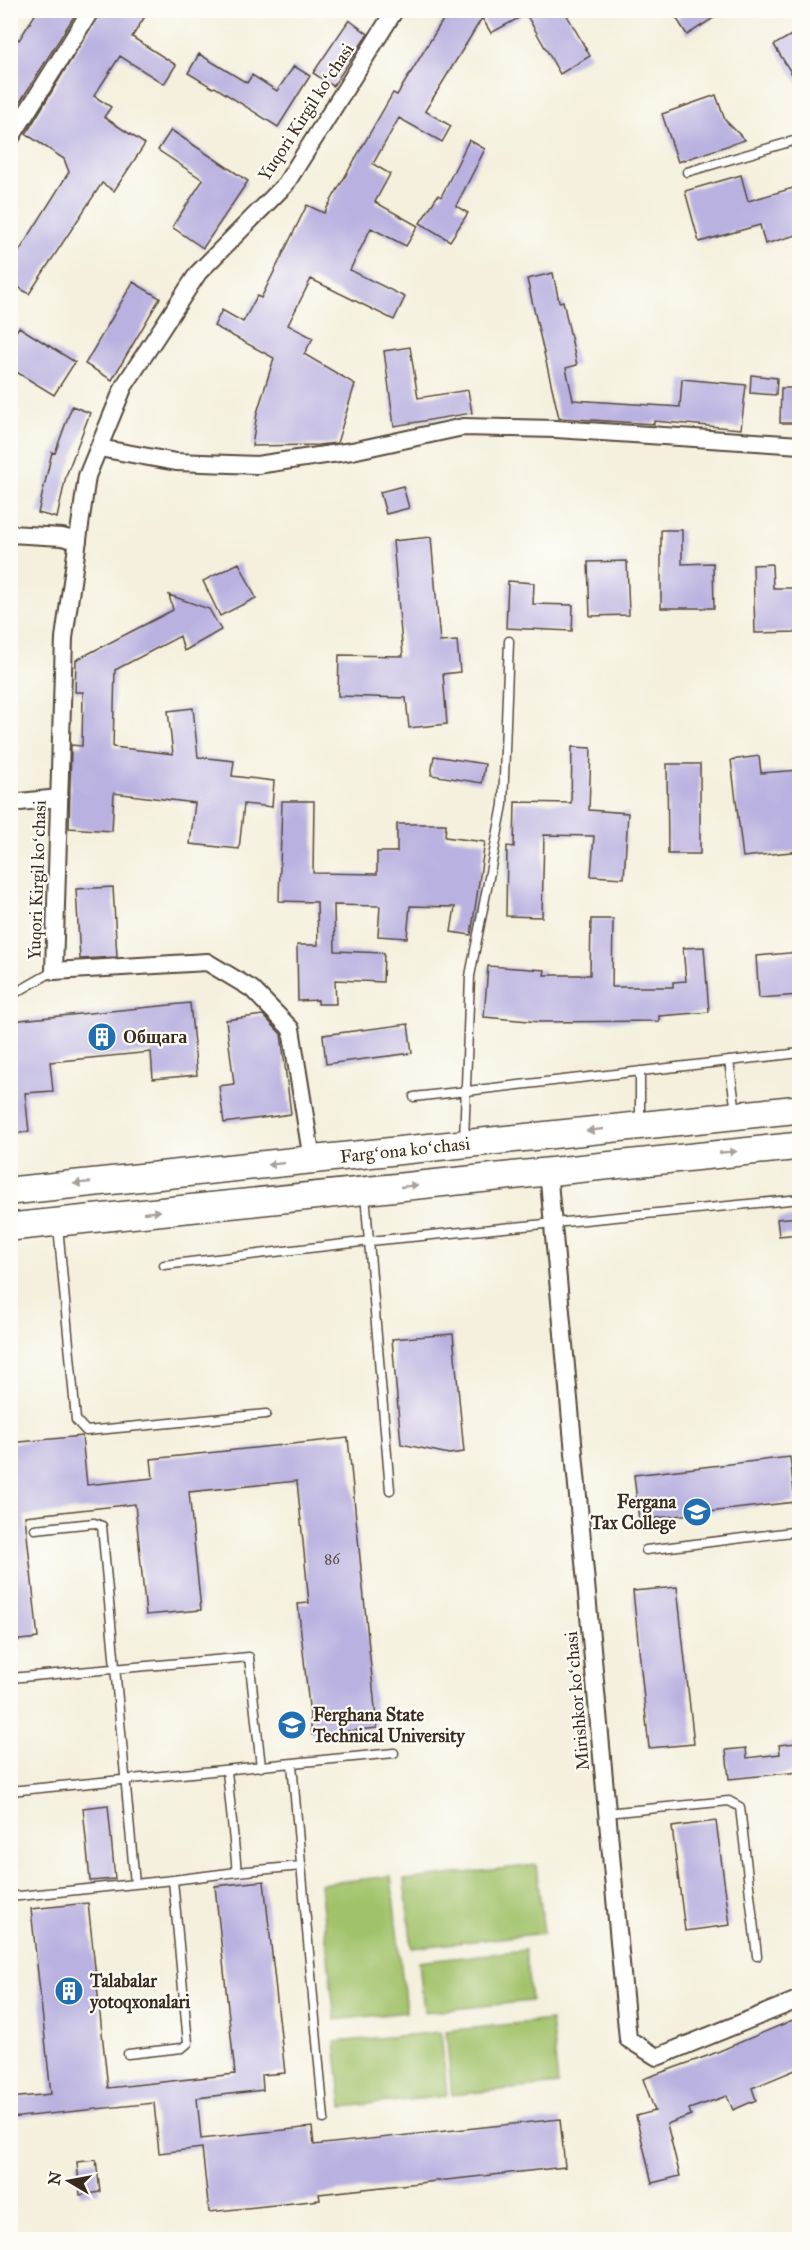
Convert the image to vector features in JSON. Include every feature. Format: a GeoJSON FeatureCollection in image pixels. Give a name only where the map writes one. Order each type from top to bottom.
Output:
{"type":"FeatureCollection","features":[{"type":"Feature","properties":{"kind":"main road","name":"Fargʻona koʻchasi"},"geometry":{"type":"LineString","coordinates":[[10,1191],[800,1109]]}},
{"type":"Feature","properties":{"kind":"main road"},"geometry":{"type":"LineString","coordinates":[[678,1122],[682,1156]]}},
{"type":"Feature","properties":{"kind":"main road","name":"Fargʻona koʻchasi"},"geometry":{"type":"LineString","coordinates":[[10,1227],[548,1172],[682,1156],[800,1146]]}},
{"type":"Feature","properties":{"kind":"street"},"geometry":{"type":"LineString","coordinates":[[10,139],[91,10]]}},
{"type":"Feature","properties":{"kind":"street","name":"Yuqori Kirgil koʻchasi"},"geometry":{"type":"LineString","coordinates":[[312,1160],[291,1029],[252,989],[207,962],[54,971],[64,638],[87,476],[124,386],[198,273],[285,185],[394,10]]}},
{"type":"Feature","properties":{"kind":"street"},"geometry":{"type":"LineString","coordinates":[[99,448],[176,462],[258,465],[352,451],[463,427],[556,429],[800,445]]}},
{"type":"Feature","properties":{"kind":"street"},"geometry":{"type":"LineString","coordinates":[[10,534],[62,537],[78,541]]}},
{"type":"Feature","properties":{"kind":"street"},"geometry":{"type":"LineString","coordinates":[[10,803],[59,798]]}},
{"type":"Feature","properties":{"kind":"street","name":"Mirishkor koʻchasi"},"geometry":{"type":"LineString","coordinates":[[548,1172],[628,2039],[657,2057],[800,1999]]}},
{"type":"Feature","properties":{"kind":"lane"},"geometry":{"type":"LineString","coordinates":[[687,172],[800,139]]}},
{"type":"Feature","properties":{"kind":"lane"},"geometry":{"type":"LineString","coordinates":[[464,1144],[470,976],[503,805],[509,641]]}},
{"type":"Feature","properties":{"kind":"lane"},"geometry":{"type":"LineString","coordinates":[[10,996],[54,971]]}},
{"type":"Feature","properties":{"kind":"lane"},"geometry":{"type":"LineString","coordinates":[[414,1097],[800,1053]]}},
{"type":"Feature","properties":{"kind":"lane"},"geometry":{"type":"LineString","coordinates":[[729,1061],[736,1116]]}},
{"type":"Feature","properties":{"kind":"lane"},"geometry":{"type":"LineString","coordinates":[[640,1071],[640,1126]]}},
{"type":"Feature","properties":{"kind":"lane"},"geometry":{"type":"LineString","coordinates":[[365,1191],[390,1490]]}},
{"type":"Feature","properties":{"kind":"lane"},"geometry":{"type":"LineString","coordinates":[[164,1265],[370,1241],[800,1199]]}},
{"type":"Feature","properties":{"kind":"lane"},"geometry":{"type":"LineString","coordinates":[[58,1222],[76,1420],[86,1431],[266,1414]]}},
{"type":"Feature","properties":{"kind":"lane"},"geometry":{"type":"LineString","coordinates":[[35,1529],[94,1523],[102,1526],[135,1884]]}},
{"type":"Feature","properties":{"kind":"lane"},"geometry":{"type":"LineString","coordinates":[[646,1550],[800,1531]]}},
{"type":"Feature","properties":{"kind":"lane"},"geometry":{"type":"LineString","coordinates":[[10,1678],[249,1657],[261,1767]]}},
{"type":"Feature","properties":{"kind":"lane"},"geometry":{"type":"LineString","coordinates":[[10,1791],[394,1753]]}},
{"type":"Feature","properties":{"kind":"lane"},"geometry":{"type":"LineString","coordinates":[[292,1764],[324,2119]]}},
{"type":"Feature","properties":{"kind":"lane"},"geometry":{"type":"LineString","coordinates":[[227,1771],[237,1872]]}},
{"type":"Feature","properties":{"kind":"lane"},"geometry":{"type":"LineString","coordinates":[[606,1813],[729,1801],[740,1807],[757,1956]]}},
{"type":"Feature","properties":{"kind":"lane"},"geometry":{"type":"LineString","coordinates":[[10,1897],[302,1866]]}},
{"type":"Feature","properties":{"kind":"lane"},"geometry":{"type":"LineString","coordinates":[[128,2054],[182,2048],[188,2043],[173,1880]]}},
{"type":"Feature","properties":{"kind":"green space"},"geometry":{"type":"Polygon","coordinates":[[[536,1865],[544,1933],[412,1948],[404,1880],[536,1865]]]}},
{"type":"Feature","properties":{"kind":"green space"},"geometry":{"type":"Polygon","coordinates":[[[391,1876],[406,2012],[335,2020],[320,1884],[391,1876]]]}},
{"type":"Feature","properties":{"kind":"green space"},"geometry":{"type":"Polygon","coordinates":[[[525,1950],[531,2001],[424,2012],[419,1962],[525,1950]]]}},
{"type":"Feature","properties":{"kind":"green space"},"geometry":{"type":"Polygon","coordinates":[[[551,2020],[558,2084],[452,2095],[446,2031],[551,2020]]]}},
{"type":"Feature","properties":{"kind":"green space"},"geometry":{"type":"Polygon","coordinates":[[[441,2032],[447,2096],[342,2107],[335,2042],[441,2032]]]}},
{"type":"Feature","properties":{"kind":"building"},"geometry":{"type":"Polygon","coordinates":[[[38,10],[78,10],[10,118],[10,35],[19,40],[38,10]]]}},
{"type":"Feature","properties":{"kind":"building"},"geometry":{"type":"Polygon","coordinates":[[[101,10],[149,10],[132,37],[176,65],[164,84],[120,56],[94,96],[111,107],[104,117],[145,144],[114,191],[102,183],[29,294],[10,282],[10,266],[69,172],[64,159],[26,134],[101,10]]]}},
{"type":"Feature","properties":{"kind":"building"},"geometry":{"type":"Polygon","coordinates":[[[449,10],[564,10],[590,56],[560,74],[526,14],[491,33],[482,18],[425,111],[451,126],[442,142],[399,118],[373,164],[390,174],[375,202],[418,226],[406,246],[371,228],[350,270],[405,297],[394,320],[311,279],[288,325],[313,338],[304,354],[355,384],[337,443],[252,446],[257,413],[274,358],[214,326],[222,310],[243,322],[257,296],[261,298],[307,205],[324,213],[393,93],[397,95],[449,10]]]}},
{"type":"Feature","properties":{"kind":"building"},"geometry":{"type":"Polygon","coordinates":[[[690,10],[726,10],[687,35],[677,19],[690,10]]]}},
{"type":"Feature","properties":{"kind":"building"},"geometry":{"type":"Polygon","coordinates":[[[349,20],[368,34],[333,86],[313,73],[349,20]]]}},
{"type":"Feature","properties":{"kind":"building"},"geometry":{"type":"Polygon","coordinates":[[[800,30],[800,87],[774,45],[800,30]]]}},
{"type":"Feature","properties":{"kind":"building"},"geometry":{"type":"Polygon","coordinates":[[[199,54],[247,83],[252,75],[277,91],[294,66],[310,76],[278,127],[215,87],[213,88],[188,73],[199,54]]]}},
{"type":"Feature","properties":{"kind":"building"},"geometry":{"type":"Polygon","coordinates":[[[716,95],[725,120],[745,140],[678,162],[662,114],[716,95]]]}},
{"type":"Feature","properties":{"kind":"building"},"geometry":{"type":"Polygon","coordinates":[[[171,130],[248,181],[203,248],[172,227],[203,180],[158,150],[171,130]]]}},
{"type":"Feature","properties":{"kind":"building"},"geometry":{"type":"Polygon","coordinates":[[[469,140],[485,149],[456,206],[468,213],[450,241],[420,223],[438,195],[441,197],[469,140]]]}},
{"type":"Feature","properties":{"kind":"building"},"geometry":{"type":"Polygon","coordinates":[[[741,175],[748,201],[800,186],[800,234],[765,244],[760,225],[699,242],[685,191],[741,175]]]}},
{"type":"Feature","properties":{"kind":"building"},"geometry":{"type":"Polygon","coordinates":[[[553,273],[559,302],[563,301],[577,365],[566,368],[573,400],[680,407],[682,379],[746,385],[741,429],[654,421],[654,424],[559,418],[527,279],[553,273]]]}},
{"type":"Feature","properties":{"kind":"building"},"geometry":{"type":"Polygon","coordinates":[[[133,282],[160,298],[112,380],[85,364],[133,282]]]}},
{"type":"Feature","properties":{"kind":"building"},"geometry":{"type":"Polygon","coordinates":[[[19,327],[75,362],[54,395],[10,368],[10,340],[19,327]]]}},
{"type":"Feature","properties":{"kind":"building"},"geometry":{"type":"Polygon","coordinates":[[[410,347],[418,398],[468,390],[472,413],[394,426],[384,351],[410,347]]]}},
{"type":"Feature","properties":{"kind":"building"},"geometry":{"type":"Polygon","coordinates":[[[751,375],[777,378],[776,395],[750,393],[751,375]]]}},
{"type":"Feature","properties":{"kind":"building"},"geometry":{"type":"Polygon","coordinates":[[[781,388],[800,388],[800,423],[780,423],[781,388]]]}},
{"type":"Feature","properties":{"kind":"building"},"geometry":{"type":"Polygon","coordinates":[[[72,406],[90,413],[66,476],[57,518],[38,513],[52,452],[55,453],[72,406]]]}},
{"type":"Feature","properties":{"kind":"building"},"geometry":{"type":"Polygon","coordinates":[[[403,486],[409,508],[386,514],[380,492],[403,486]]]}},
{"type":"Feature","properties":{"kind":"building"},"geometry":{"type":"Polygon","coordinates":[[[661,530],[682,530],[682,564],[713,563],[714,608],[661,608],[661,530]]]}},
{"type":"Feature","properties":{"kind":"building"},"geometry":{"type":"Polygon","coordinates":[[[431,537],[440,642],[457,641],[460,672],[443,674],[447,724],[409,728],[406,698],[338,696],[339,655],[403,656],[393,541],[431,537]]]}},
{"type":"Feature","properties":{"kind":"building"},"geometry":{"type":"Polygon","coordinates":[[[627,561],[629,615],[590,616],[588,562],[627,561]]]}},
{"type":"Feature","properties":{"kind":"building"},"geometry":{"type":"Polygon","coordinates":[[[239,563],[256,598],[220,616],[203,581],[239,563]]]}},
{"type":"Feature","properties":{"kind":"building"},"geometry":{"type":"Polygon","coordinates":[[[772,564],[773,588],[800,588],[800,632],[755,633],[753,565],[772,564]]]}},
{"type":"Feature","properties":{"kind":"building"},"geometry":{"type":"Polygon","coordinates":[[[508,581],[534,583],[533,604],[573,605],[572,631],[506,628],[508,581]]]}},
{"type":"Feature","properties":{"kind":"building"},"geometry":{"type":"Polygon","coordinates":[[[169,595],[209,609],[221,630],[184,651],[180,636],[115,670],[113,747],[173,754],[168,711],[193,708],[198,757],[234,761],[232,776],[274,781],[272,807],[244,804],[239,849],[190,844],[195,803],[114,793],[112,831],[69,828],[71,745],[82,746],[83,692],[75,692],[76,660],[173,610],[169,595]]]}},
{"type":"Feature","properties":{"kind":"building"},"geometry":{"type":"Polygon","coordinates":[[[572,747],[591,748],[589,810],[628,813],[624,878],[591,876],[594,836],[544,835],[542,917],[506,916],[507,846],[514,847],[515,802],[571,803],[572,747]]]}},
{"type":"Feature","properties":{"kind":"building"},"geometry":{"type":"Polygon","coordinates":[[[434,756],[485,764],[482,783],[431,775],[434,756]]]}},
{"type":"Feature","properties":{"kind":"building"},"geometry":{"type":"Polygon","coordinates":[[[759,756],[761,773],[800,770],[800,851],[743,857],[731,760],[759,756]]]}},
{"type":"Feature","properties":{"kind":"building"},"geometry":{"type":"Polygon","coordinates":[[[667,764],[700,764],[700,854],[668,854],[667,764]]]}},
{"type":"Feature","properties":{"kind":"building"},"geometry":{"type":"Polygon","coordinates":[[[282,801],[314,801],[313,873],[377,874],[377,852],[397,852],[397,824],[446,824],[445,837],[485,842],[471,935],[451,932],[455,907],[410,906],[407,938],[378,936],[380,906],[334,905],[335,951],[384,953],[383,982],[335,980],[336,1004],[318,1004],[318,1000],[298,1001],[297,945],[318,945],[317,902],[279,901],[282,801]]]}},
{"type":"Feature","properties":{"kind":"building"},"geometry":{"type":"Polygon","coordinates":[[[113,887],[117,957],[80,959],[76,889],[113,887]]]}},
{"type":"Feature","properties":{"kind":"building"},"geometry":{"type":"Polygon","coordinates":[[[591,919],[613,919],[612,987],[673,987],[673,982],[686,981],[683,948],[704,947],[709,1012],[659,1016],[659,1021],[540,1022],[484,1017],[488,966],[545,970],[544,975],[590,975],[591,919]]]}},
{"type":"Feature","properties":{"kind":"building"},"geometry":{"type":"Polygon","coordinates":[[[800,952],[800,995],[759,998],[756,956],[800,952]]]}},
{"type":"Feature","properties":{"kind":"building","name":"Общага"},"geometry":{"type":"Polygon","coordinates":[[[190,1003],[197,1075],[153,1079],[151,1052],[50,1062],[53,1091],[25,1093],[29,1132],[10,1134],[10,1021],[190,1003]]]}},
{"type":"Feature","properties":{"kind":"building"},"geometry":{"type":"Polygon","coordinates":[[[263,1015],[281,1034],[291,1114],[224,1123],[219,1086],[234,1084],[226,1020],[263,1015]]]}},
{"type":"Feature","properties":{"kind":"building"},"geometry":{"type":"Polygon","coordinates":[[[408,1024],[412,1053],[326,1064],[323,1035],[408,1024]]]}},
{"type":"Feature","properties":{"kind":"building"},"geometry":{"type":"Polygon","coordinates":[[[800,1217],[800,1234],[779,1236],[777,1219],[800,1217]]]}},
{"type":"Feature","properties":{"kind":"building"},"geometry":{"type":"Polygon","coordinates":[[[453,1334],[464,1452],[449,1454],[401,1444],[392,1339],[453,1334]]]}},
{"type":"Feature","properties":{"kind":"building"},"geometry":{"type":"Polygon","coordinates":[[[82,1436],[87,1485],[153,1478],[151,1459],[348,1438],[377,1728],[312,1735],[298,1604],[309,1603],[297,1481],[189,1492],[201,1610],[146,1615],[135,1504],[25,1516],[38,1638],[10,1641],[10,1443],[82,1436]]]}},
{"type":"Feature","properties":{"kind":"building"},"geometry":{"type":"Polygon","coordinates":[[[790,1457],[795,1502],[639,1520],[634,1475],[790,1457]]]}},
{"type":"Feature","properties":{"kind":"building"},"geometry":{"type":"Polygon","coordinates":[[[677,1587],[694,1744],[649,1748],[633,1591],[677,1587]]]}},
{"type":"Feature","properties":{"kind":"building"},"geometry":{"type":"Polygon","coordinates":[[[796,1743],[799,1772],[729,1779],[726,1750],[746,1748],[747,1758],[780,1754],[779,1745],[796,1743]]]}},
{"type":"Feature","properties":{"kind":"building"},"geometry":{"type":"Polygon","coordinates":[[[108,1805],[115,1879],[90,1881],[83,1808],[108,1805]]]}},
{"type":"Feature","properties":{"kind":"building"},"geometry":{"type":"Polygon","coordinates":[[[716,1821],[730,1925],[685,1931],[672,1827],[716,1821]]]}},
{"type":"Feature","properties":{"kind":"building","name":"Talabalar yotoqxonalari"},"geometry":{"type":"Polygon","coordinates":[[[264,1881],[285,2073],[262,2075],[263,2090],[197,2098],[201,2139],[312,2127],[314,2145],[560,2119],[565,2167],[319,2194],[320,2200],[209,2212],[202,2148],[159,2153],[154,2103],[10,2118],[10,2098],[51,2094],[31,1909],[88,1903],[108,2088],[235,2074],[215,1886],[264,1881]]]}},
{"type":"Feature","properties":{"kind":"building"},"geometry":{"type":"Polygon","coordinates":[[[800,2017],[800,2068],[752,2088],[756,2100],[733,2110],[727,2096],[689,2109],[691,2115],[667,2124],[680,2176],[652,2183],[636,2116],[655,2111],[643,2079],[710,2055],[800,2017]]]}},
{"type":"Feature","properties":{"kind":"building"},"geometry":{"type":"Polygon","coordinates":[[[96,2160],[100,2192],[80,2195],[77,2162],[96,2160]]]}},
{"type":"Feature","properties":{"kind":"place","name":"Общага"},"geometry":{"type":"Point","coordinates":[102,1037]}},
{"type":"Feature","properties":{"kind":"place","name":"Fergana Tax College"},"geometry":{"type":"Point","coordinates":[697,1512]}},
{"type":"Feature","properties":{"kind":"place","name":"Ferghana State Technical University"},"geometry":{"type":"Point","coordinates":[292,1725]}},
{"type":"Feature","properties":{"kind":"place","name":"Talabalar yotoqxonalari"},"geometry":{"type":"Point","coordinates":[69,1991]}}]}
